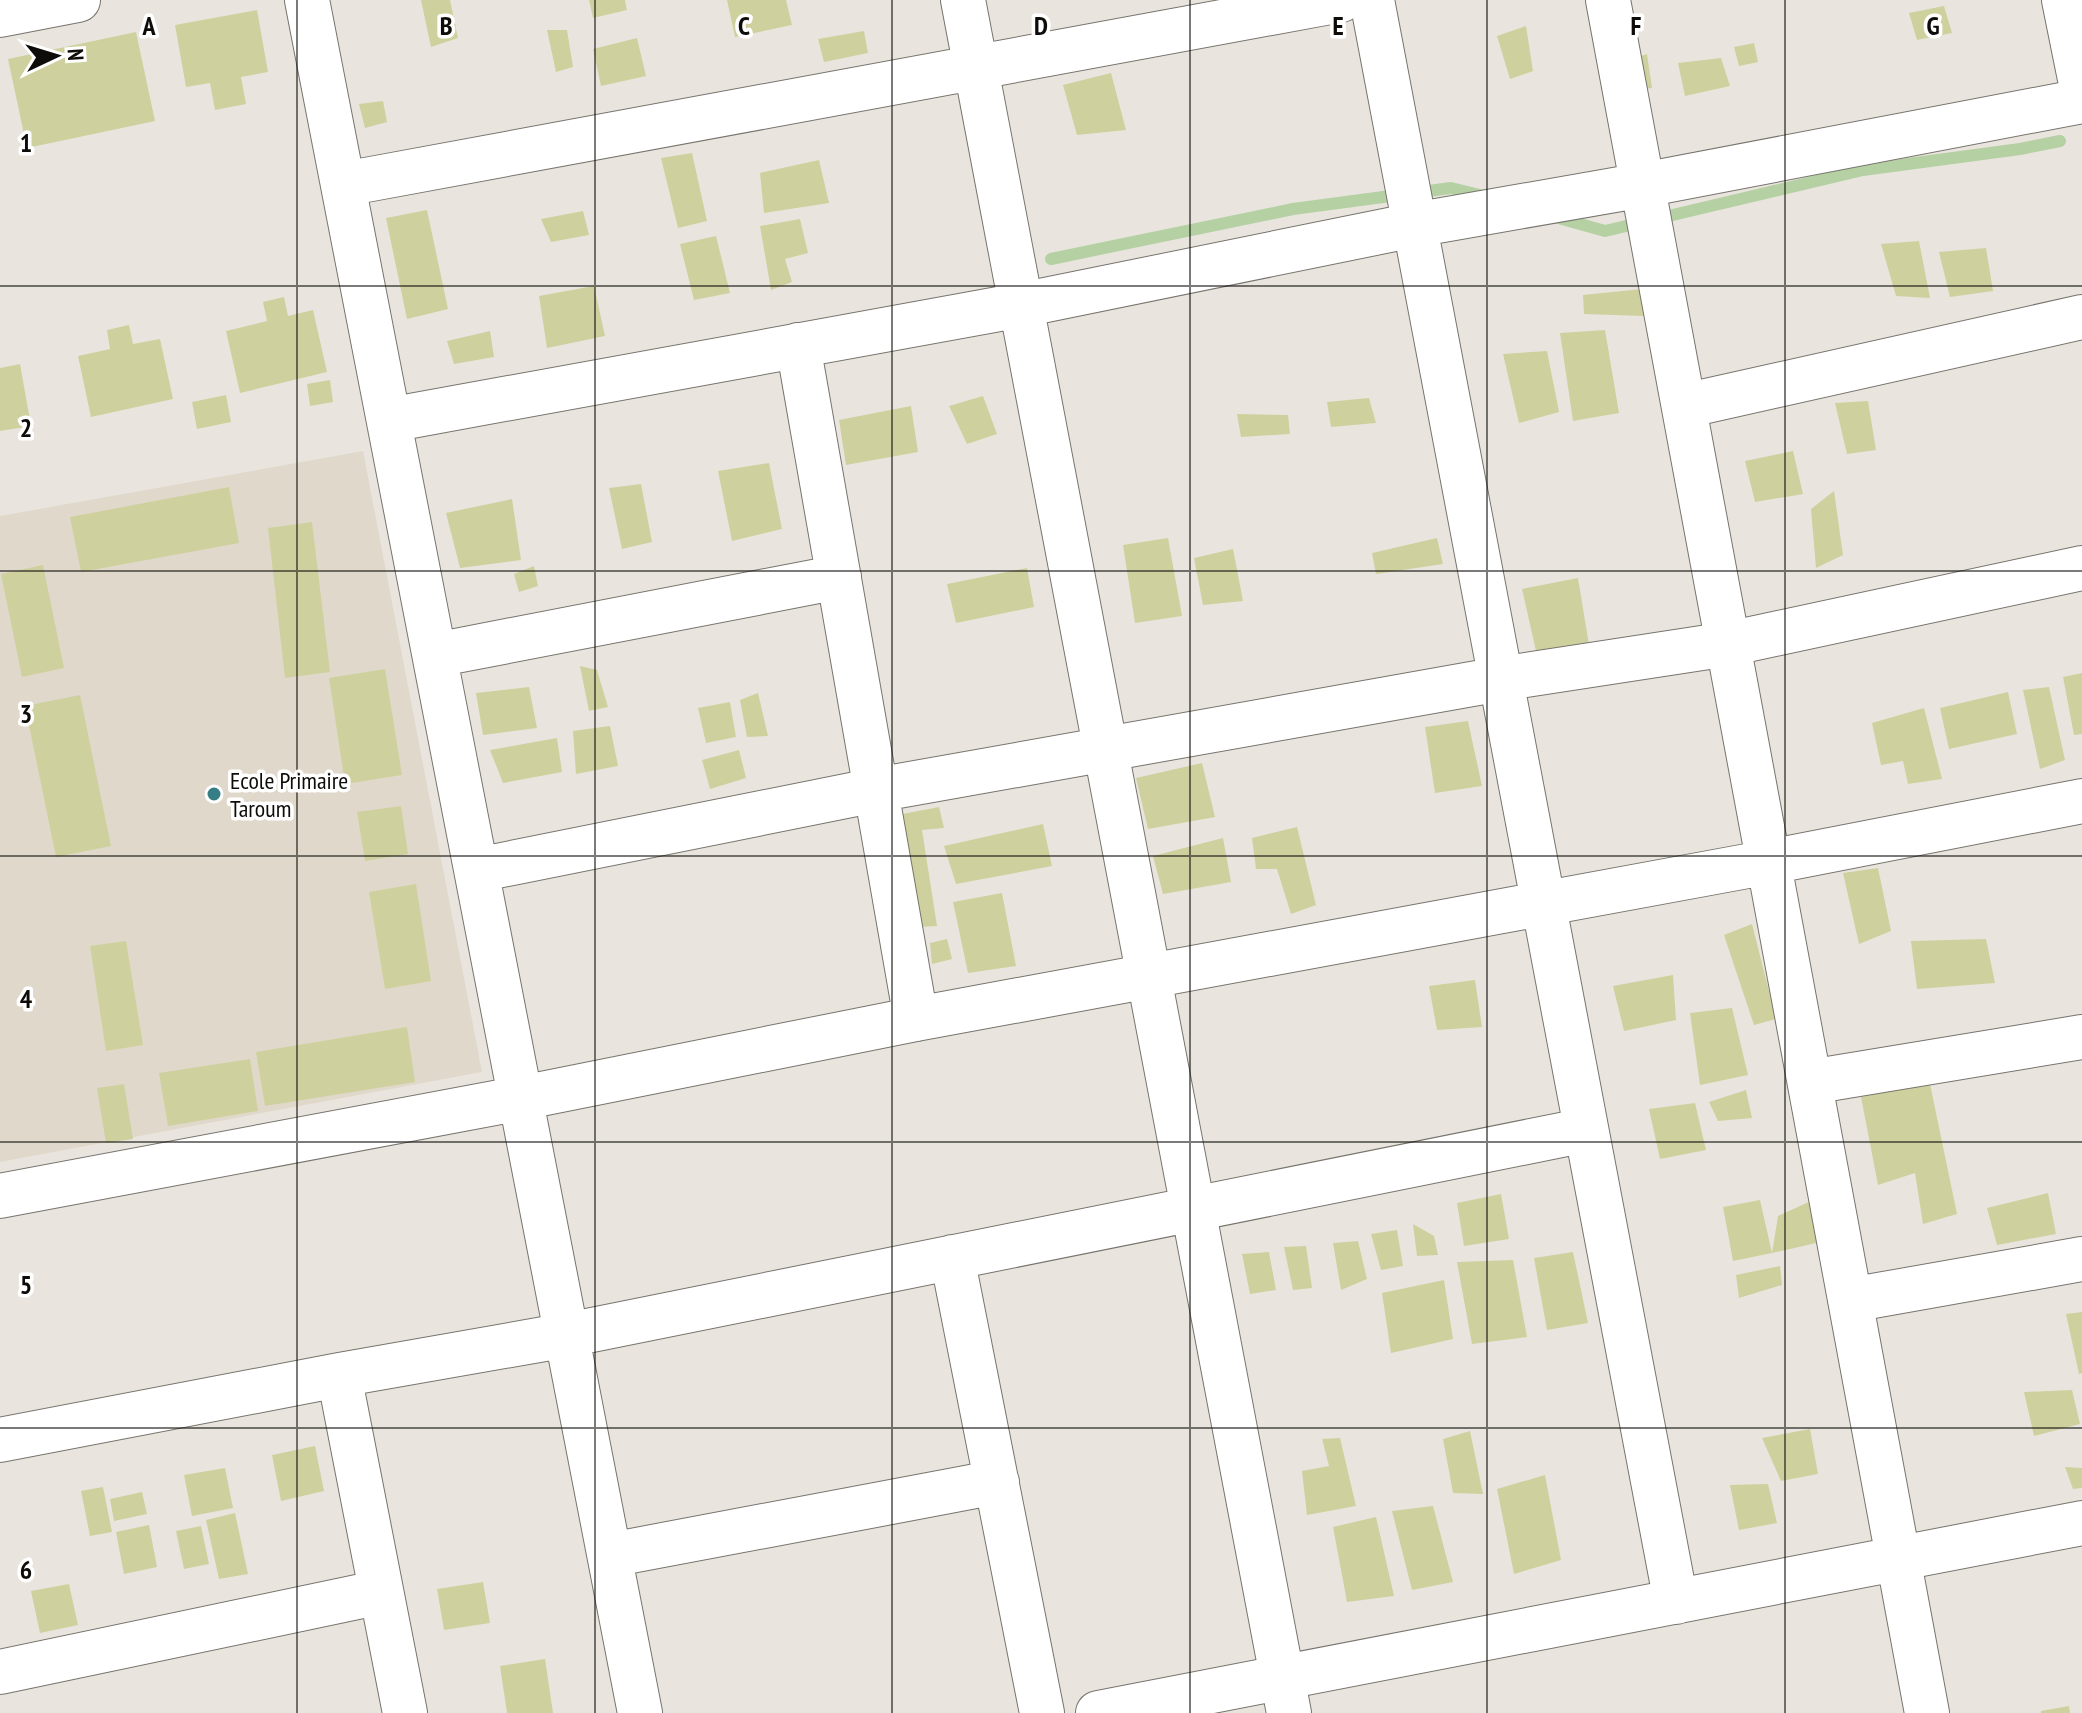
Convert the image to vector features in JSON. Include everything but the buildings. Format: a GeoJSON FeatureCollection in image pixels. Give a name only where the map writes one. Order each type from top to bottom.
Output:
{"type":"FeatureCollection","features":[{"type":"Feature","properties":{"kind":"street"},"geometry":{"type":"LineString","coordinates":[[0,15],[78,0]]}},
{"type":"Feature","properties":{"kind":"street"},"geometry":{"type":"LineString","coordinates":[[307,0],[640,1713]]}},
{"type":"Feature","properties":{"kind":"street"},"geometry":{"type":"LineString","coordinates":[[963,0],[1286,1695]]}},
{"type":"Feature","properties":{"kind":"street"},"geometry":{"type":"LineString","coordinates":[[344,184],[1341,0]]}},
{"type":"Feature","properties":{"kind":"street"},"geometry":{"type":"LineString","coordinates":[[1372,0],[1676,1602]]}},
{"type":"Feature","properties":{"kind":"street"},"geometry":{"type":"LineString","coordinates":[[1608,0],[1927,1713]]}},
{"type":"Feature","properties":{"kind":"street"},"geometry":{"type":"LineString","coordinates":[[2064,0],[2082,89]]}},
{"type":"Feature","properties":{"kind":"street"},"geometry":{"type":"LineString","coordinates":[[389,420],[1021,305],[1414,225],[1643,185],[2082,101]]}},
{"type":"Feature","properties":{"kind":"street"},"geometry":{"type":"LineString","coordinates":[[1684,406],[2082,317]]}},
{"type":"Feature","properties":{"kind":"street"},"geometry":{"type":"LineString","coordinates":[[798,345],[916,1019]]}},
{"type":"Feature","properties":{"kind":"street"},"geometry":{"type":"LineString","coordinates":[[477,870],[876,790],[1500,679],[1728,644],[2082,568]]}},
{"type":"Feature","properties":{"kind":"street"},"geometry":{"type":"LineString","coordinates":[[435,655],[839,577]]}},
{"type":"Feature","properties":{"kind":"street"},"geometry":{"type":"LineString","coordinates":[[0,1196],[521,1098],[916,1019],[1769,862],[2082,801]]}},
{"type":"Feature","properties":{"kind":"street"},"geometry":{"type":"LineString","coordinates":[[1810,1082],[2082,1037]]}},
{"type":"Feature","properties":{"kind":"street"},"geometry":{"type":"LineString","coordinates":[[0,1440],[567,1335],[1586,1130]]}},
{"type":"Feature","properties":{"kind":"street"},"geometry":{"type":"LineString","coordinates":[[952,1257],[1042,1713]]}},
{"type":"Feature","properties":{"kind":"street"},"geometry":{"type":"LineString","coordinates":[[1850,1300],[2082,1259]]}},
{"type":"Feature","properties":{"kind":"street"},"geometry":{"type":"LineString","coordinates":[[339,1375],[405,1713]]}},
{"type":"Feature","properties":{"kind":"street"},"geometry":{"type":"LineString","coordinates":[[610,1555],[997,1482]]}},
{"type":"Feature","properties":{"kind":"street"},"geometry":{"type":"LineString","coordinates":[[1098,1713],[1286,1695],[1676,1602],[2082,1523]]}},
{"type":"Feature","properties":{"kind":"street"},"geometry":{"type":"LineString","coordinates":[[0,1672],[381,1592]]}},
{"type":"Feature","properties":{"kind":"shaded area","name":"Ecole Primaire Taroum"},"geometry":{"type":"Polygon","coordinates":[[[363,451],[482,1072],[0,1162],[0,516],[363,451]]]}},
{"type":"Feature","properties":{"kind":"waterway"},"geometry":{"type":"LineString","coordinates":[[1555,217],[1605,231],[1863,170],[2060,141]]}},
{"type":"Feature","properties":{"kind":"waterway"},"geometry":{"type":"LineString","coordinates":[[1051,259],[1293,209],[1451,188],[1484,196]]}},
{"type":"Feature","properties":{"kind":"place","name":"Ecole Primaire Taroum"},"geometry":{"type":"Point","coordinates":[214,794]}}]}
